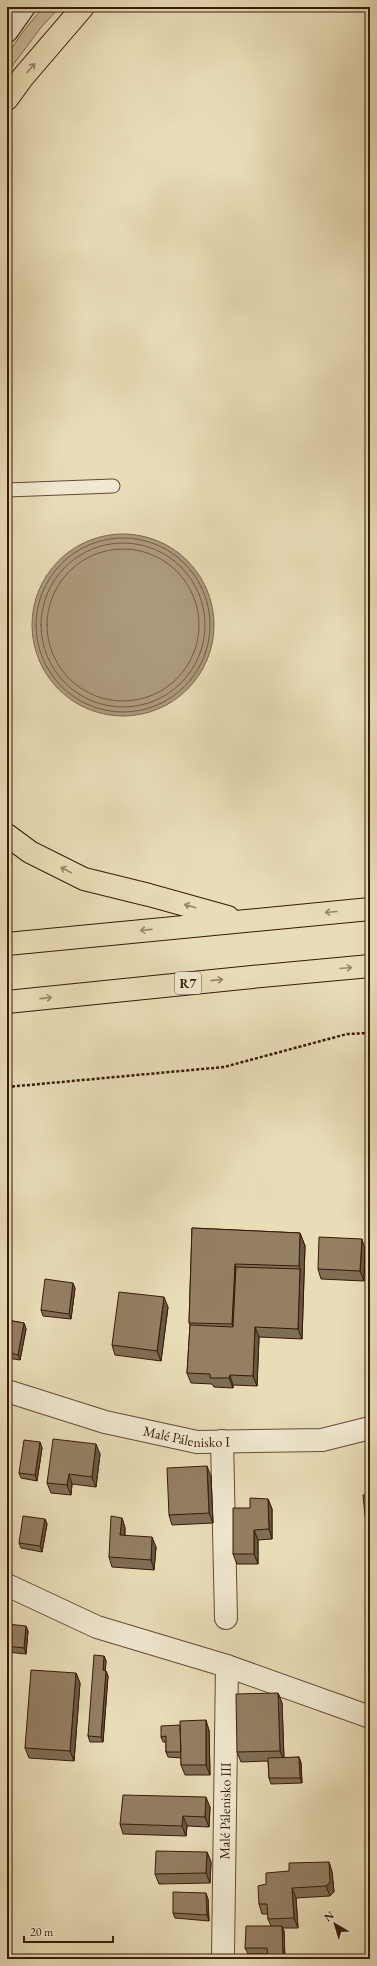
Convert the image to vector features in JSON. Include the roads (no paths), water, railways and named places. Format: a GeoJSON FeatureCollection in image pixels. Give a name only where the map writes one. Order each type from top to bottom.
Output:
{"type":"FeatureCollection","features":[{"type":"Feature","properties":{"kind":"highway"},"geometry":{"type":"LineString","coordinates":[[7,99],[83,7]]}},
{"type":"Feature","properties":{"kind":"highway"},"geometry":{"type":"LineString","coordinates":[[7,835],[30,852],[84,879],[149,894],[241,920]]}},
{"type":"Feature","properties":{"kind":"highway"},"geometry":{"type":"LineString","coordinates":[[7,944],[241,920],[370,909]]}},
{"type":"Feature","properties":{"kind":"highway","name":"R7"},"geometry":{"type":"LineString","coordinates":[[7,1002],[370,966]]}},
{"type":"Feature","properties":{"kind":"street"},"geometry":{"type":"LineString","coordinates":[[7,31],[24,7]]}},
{"type":"Feature","properties":{"kind":"street","name":"Malé Pálenisko I"},"geometry":{"type":"LineString","coordinates":[[7,1391],[105,1422],[197,1442],[322,1440],[370,1428]]}},
{"type":"Feature","properties":{"kind":"street"},"geometry":{"type":"LineString","coordinates":[[222,1441],[226,1618]]}},
{"type":"Feature","properties":{"kind":"street"},"geometry":{"type":"LineString","coordinates":[[7,1585],[97,1627],[227,1666],[370,1718]]}},
{"type":"Feature","properties":{"kind":"street","name":"Malé Pálenisko III"},"geometry":{"type":"LineString","coordinates":[[223,1955],[227,1666]]}},
{"type":"Feature","properties":{"kind":"lane"},"geometry":{"type":"LineString","coordinates":[[7,490],[113,486]]}},
{"type":"Feature","properties":{"kind":"water"},"geometry":{"type":"Polygon","coordinates":[[[114,534],[132,534],[158,541],[174,549],[193,567],[199,574],[207,590],[214,616],[214,634],[207,660],[199,676],[181,695],[174,701],[149,712],[132,716],[114,716],[88,709],[72,701],[47,676],[39,660],[34,643],[32,634],[32,616],[39,590],[47,574],[72,549],[88,541],[105,536],[114,534]]]}}]}
